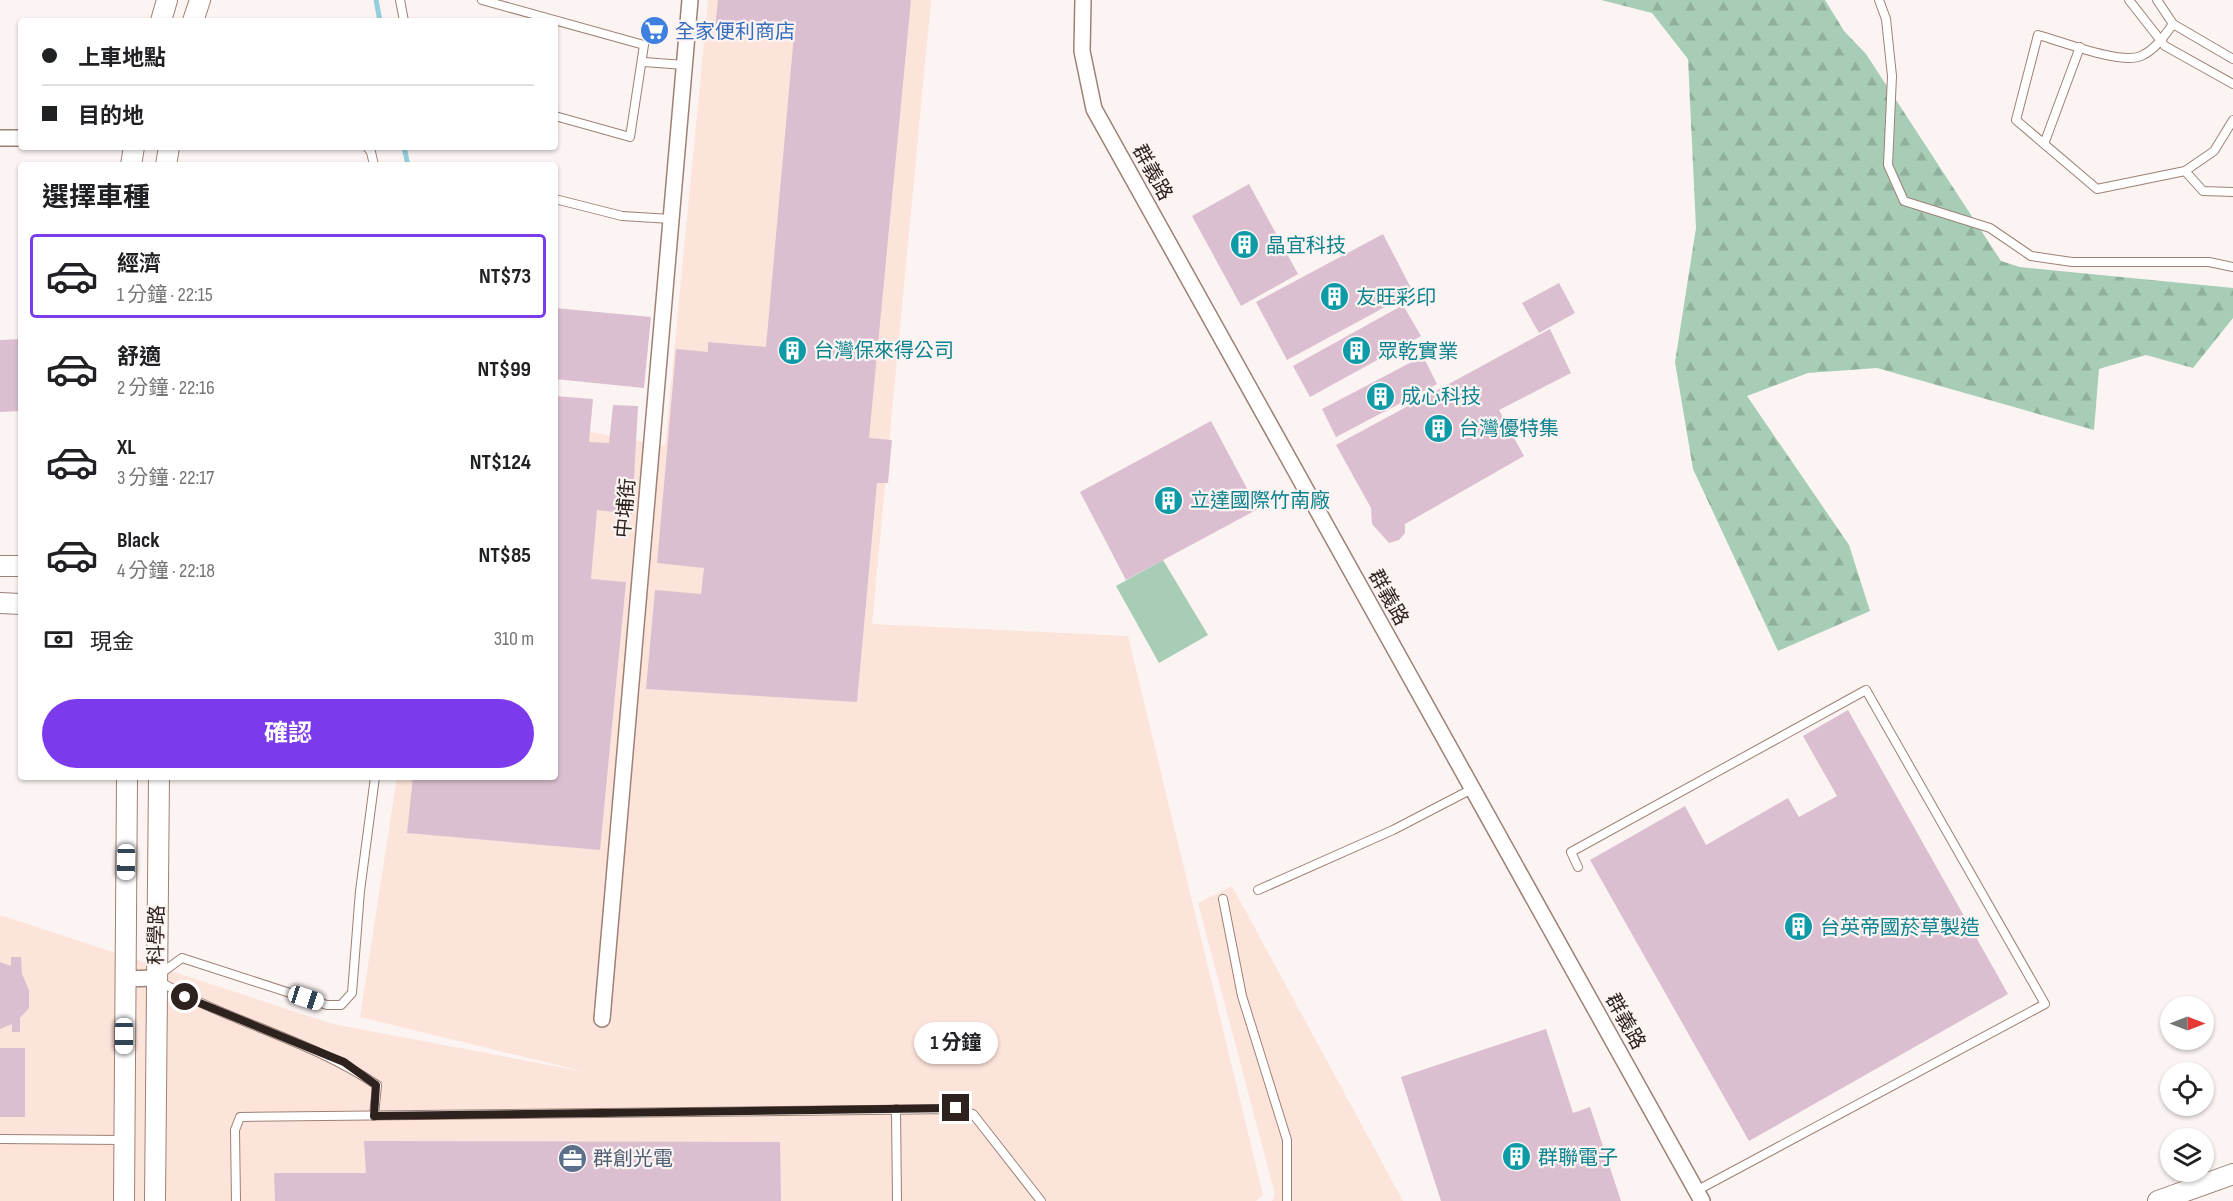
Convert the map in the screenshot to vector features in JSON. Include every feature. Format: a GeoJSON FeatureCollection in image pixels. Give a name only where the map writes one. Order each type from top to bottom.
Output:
{"type":"FeatureCollection","features":[{"type":"Feature","properties":{"kind":"street"},"geometry":{"type":"LineString","coordinates":[[162,18],[167,0]]}},
{"type":"Feature","properties":{"kind":"street"},"geometry":{"type":"LineString","coordinates":[[194,18],[200,0]]}},
{"type":"Feature","properties":{"kind":"street","name":"中埔街"},"geometry":{"type":"LineString","coordinates":[[602,1019],[690,0]]}},
{"type":"Feature","properties":{"kind":"street","name":"群義路"},"geometry":{"type":"LineString","coordinates":[[1083,0],[1082,51],[1094,109],[1699,1196]]}},
{"type":"Feature","properties":{"kind":"street"},"geometry":{"type":"LineString","coordinates":[[0,138],[18,138]]}},
{"type":"Feature","properties":{"kind":"street"},"geometry":{"type":"LineString","coordinates":[[0,566],[18,566]]}},
{"type":"Feature","properties":{"kind":"street"},"geometry":{"type":"LineString","coordinates":[[0,603],[18,604]]}},
{"type":"Feature","properties":{"kind":"street","name":"科學路"},"geometry":{"type":"LineString","coordinates":[[124,1201],[127,780]]}},
{"type":"Feature","properties":{"kind":"street","name":"科學路"},"geometry":{"type":"LineString","coordinates":[[155,1201],[155,978],[159,780]]}},
{"type":"Feature","properties":{"kind":"street"},"geometry":{"type":"LineString","coordinates":[[124,979],[155,978]]}},
{"type":"Feature","properties":{"kind":"street"},"geometry":{"type":"LineString","coordinates":[[2158,1201],[2233,1174]]}},
{"type":"Feature","properties":{"kind":"lane"},"geometry":{"type":"LineString","coordinates":[[400,0],[403,18]]}},
{"type":"Feature","properties":{"kind":"lane"},"geometry":{"type":"LineString","coordinates":[[482,0],[547,18]]}},
{"type":"Feature","properties":{"kind":"lane"},"geometry":{"type":"LineString","coordinates":[[1879,0],[1886,19],[1892,76],[1888,165],[1904,201],[1990,228],[2031,256],[2072,262],[2209,262],[2233,267]]}},
{"type":"Feature","properties":{"kind":"lane"},"geometry":{"type":"LineString","coordinates":[[2129,0],[2161,41],[2211,74],[2233,84]]}},
{"type":"Feature","properties":{"kind":"lane"},"geometry":{"type":"LineString","coordinates":[[2157,0],[2173,24],[2233,59]]}},
{"type":"Feature","properties":{"kind":"lane"},"geometry":{"type":"LineString","coordinates":[[558,21],[644,45],[644,62],[630,137],[558,117]]}},
{"type":"Feature","properties":{"kind":"lane"},"geometry":{"type":"LineString","coordinates":[[2173,24],[2161,41],[2141,56],[2123,59],[2038,35],[2016,120],[2097,189],[2185,171],[2214,151],[2233,120]]}},
{"type":"Feature","properties":{"kind":"lane"},"geometry":{"type":"LineString","coordinates":[[2044,144],[2080,47]]}},
{"type":"Feature","properties":{"kind":"lane"},"geometry":{"type":"LineString","coordinates":[[644,62],[684,65]]}},
{"type":"Feature","properties":{"kind":"lane"},"geometry":{"type":"LineString","coordinates":[[2185,171],[2203,191],[2233,192]]}},
{"type":"Feature","properties":{"kind":"lane"},"geometry":{"type":"LineString","coordinates":[[558,200],[622,216],[671,219]]}},
{"type":"Feature","properties":{"kind":"lane"},"geometry":{"type":"LineString","coordinates":[[1578,867],[1571,852],[1866,690],[2045,1004],[1699,1196]]}},
{"type":"Feature","properties":{"kind":"lane"},"geometry":{"type":"LineString","coordinates":[[374,1116],[376,1085],[344,1062],[185,997],[155,978],[182,958],[327,1005],[341,1005],[352,993],[360,891],[375,780]]}},
{"type":"Feature","properties":{"kind":"lane"},"geometry":{"type":"LineString","coordinates":[[1258,890],[1393,830],[1472,789]]}},
{"type":"Feature","properties":{"kind":"lane"},"geometry":{"type":"LineString","coordinates":[[1223,899],[1242,996],[1287,1140],[1287,1201]]}},
{"type":"Feature","properties":{"kind":"lane"},"geometry":{"type":"LineString","coordinates":[[236,1201],[235,1130],[240,1117],[956,1108],[973,1114],[1041,1201]]}},
{"type":"Feature","properties":{"kind":"lane"},"geometry":{"type":"LineString","coordinates":[[896,1109],[897,1201]]}},
{"type":"Feature","properties":{"kind":"lane"},"geometry":{"type":"LineString","coordinates":[[0,1139],[124,1140]]}},
{"type":"Feature","properties":{"kind":"shaded area"},"geometry":{"type":"Polygon","coordinates":[[[708,0],[931,0],[872,624],[1128,636],[1263,1195],[1256,1201],[0,1201],[0,915],[333,1024],[586,1072],[360,1017],[397,780],[558,780],[558,426],[665,446],[708,0]]]}},
{"type":"Feature","properties":{"kind":"shaded area"},"geometry":{"type":"Polygon","coordinates":[[[1232,886],[1403,1201],[1272,1201],[1275,1194],[1198,903],[1232,886]]]}},
{"type":"Feature","properties":{"kind":"green space"},"geometry":{"type":"Polygon","coordinates":[[[1601,0],[1825,0],[1844,31],[1866,54],[2001,261],[2020,267],[2233,288],[2233,318],[2193,368],[2146,355],[2099,369],[2094,430],[1877,368],[1808,373],[1747,396],[1849,545],[1870,611],[1778,651],[1693,469],[1675,362],[1696,228],[1688,59],[1652,13],[1601,0]]]}},
{"type":"Feature","properties":{"kind":"green space"},"geometry":{"type":"Polygon","coordinates":[[[1163,560],[1208,635],[1159,663],[1116,586],[1163,560]]]}},
{"type":"Feature","properties":{"kind":"building","name":"台灣保來得公司"},"geometry":{"type":"Polygon","coordinates":[[[718,0],[911,0],[869,438],[892,440],[888,483],[877,483],[857,702],[646,689],[655,590],[701,594],[704,568],[657,563],[676,349],[708,352],[708,342],[766,347],[794,34],[715,28],[718,0]]]}},
{"type":"Feature","properties":{"kind":"building","name":"晶宜科技"},"geometry":{"type":"Polygon","coordinates":[[[1249,184],[1298,274],[1241,306],[1192,216],[1249,184]]]}},
{"type":"Feature","properties":{"kind":"building","name":"友旺彩印"},"geometry":{"type":"Polygon","coordinates":[[[1383,234],[1413,292],[1287,360],[1256,302],[1383,234]]]}},
{"type":"Feature","properties":{"kind":"building"},"geometry":{"type":"Polygon","coordinates":[[[1559,283],[1575,313],[1539,333],[1522,303],[1559,283]]]}},
{"type":"Feature","properties":{"kind":"building","name":"眾乾實業"},"geometry":{"type":"Polygon","coordinates":[[[1403,305],[1421,336],[1310,397],[1293,366],[1403,305]]]}},
{"type":"Feature","properties":{"kind":"building"},"geometry":{"type":"Polygon","coordinates":[[[558,308],[651,317],[644,388],[558,379],[558,308]]]}},
{"type":"Feature","properties":{"kind":"building","name":"台灣優特集"},"geometry":{"type":"Polygon","coordinates":[[[1550,329],[1571,373],[1499,410],[1524,456],[1405,524],[1405,533],[1399,540],[1389,543],[1372,524],[1371,508],[1336,445],[1550,329]]]}},
{"type":"Feature","properties":{"kind":"building"},"geometry":{"type":"Polygon","coordinates":[[[18,339],[18,411],[0,412],[0,340],[18,339]]]}},
{"type":"Feature","properties":{"kind":"building","name":"成心科技"},"geometry":{"type":"Polygon","coordinates":[[[1423,356],[1437,384],[1336,437],[1322,409],[1423,356]]]}},
{"type":"Feature","properties":{"kind":"building"},"geometry":{"type":"Polygon","coordinates":[[[558,396],[593,399],[589,442],[609,443],[613,405],[638,406],[632,514],[597,510],[591,579],[626,582],[600,850],[407,833],[413,780],[558,780],[558,396]]]}},
{"type":"Feature","properties":{"kind":"building","name":"立達國際竹南廠"},"geometry":{"type":"Polygon","coordinates":[[[1211,421],[1258,509],[1126,580],[1080,492],[1211,421]]]}},
{"type":"Feature","properties":{"kind":"building","name":"台英帝國菸草製造"},"geometry":{"type":"Polygon","coordinates":[[[1848,710],[2008,994],[1749,1141],[1590,860],[1685,806],[1706,845],[1788,798],[1799,817],[1837,796],[1803,736],[1848,710]]]}},
{"type":"Feature","properties":{"kind":"building"},"geometry":{"type":"Polygon","coordinates":[[[11,957],[21,957],[22,974],[29,990],[29,1008],[20,1018],[20,1032],[12,1032],[12,1024],[0,1029],[0,962],[11,966],[11,957]]]}},
{"type":"Feature","properties":{"kind":"building","name":"群聯電子"},"geometry":{"type":"Polygon","coordinates":[[[1546,1029],[1573,1113],[1590,1107],[1621,1201],[1441,1201],[1401,1077],[1546,1029]]]}},
{"type":"Feature","properties":{"kind":"building"},"geometry":{"type":"Polygon","coordinates":[[[0,1048],[25,1048],[25,1117],[0,1117],[0,1048]]]}},
{"type":"Feature","properties":{"kind":"building","name":"群創光電"},"geometry":{"type":"Polygon","coordinates":[[[364,1141],[780,1142],[781,1201],[275,1201],[274,1173],[366,1173],[364,1141]]]}},
{"type":"Feature","properties":{"kind":"waterway"},"geometry":{"type":"LineString","coordinates":[[376,0],[379,18]]}},
{"type":"Feature","properties":{"kind":"waterway"},"geometry":{"type":"LineString","coordinates":[[405,150],[407,162]]}},
{"type":"Feature","properties":{"kind":"place","name":"全家便利商店"},"geometry":{"type":"Point","coordinates":[654,31]}},
{"type":"Feature","properties":{"kind":"place","name":"晶宜科技"},"geometry":{"type":"Point","coordinates":[1245,245]}},
{"type":"Feature","properties":{"kind":"place","name":"友旺彩印"},"geometry":{"type":"Point","coordinates":[1335,297]}},
{"type":"Feature","properties":{"kind":"place","name":"台灣保來得公司"},"geometry":{"type":"Point","coordinates":[793,350]}},
{"type":"Feature","properties":{"kind":"place","name":"眾乾實業"},"geometry":{"type":"Point","coordinates":[1357,351]}},
{"type":"Feature","properties":{"kind":"place","name":"成心科技"},"geometry":{"type":"Point","coordinates":[1380,396]}},
{"type":"Feature","properties":{"kind":"place","name":"台灣優特集"},"geometry":{"type":"Point","coordinates":[1438,428]}},
{"type":"Feature","properties":{"kind":"place","name":"立達國際竹南廠"},"geometry":{"type":"Point","coordinates":[1169,500]}},
{"type":"Feature","properties":{"kind":"place","name":"台英帝國菸草製造"},"geometry":{"type":"Point","coordinates":[1799,927]}},
{"type":"Feature","properties":{"kind":"place","name":"群聯電子"},"geometry":{"type":"Point","coordinates":[1517,1157]}},
{"type":"Feature","properties":{"kind":"place","name":"群創光電"},"geometry":{"type":"Point","coordinates":[572,1158]}},
{"type":"Feature","properties":{"kind":"route"},"geometry":{"type":"LineString","coordinates":[[185,997],[195,999],[344,1062],[376,1085],[374,1116],[956,1108]]}}]}
